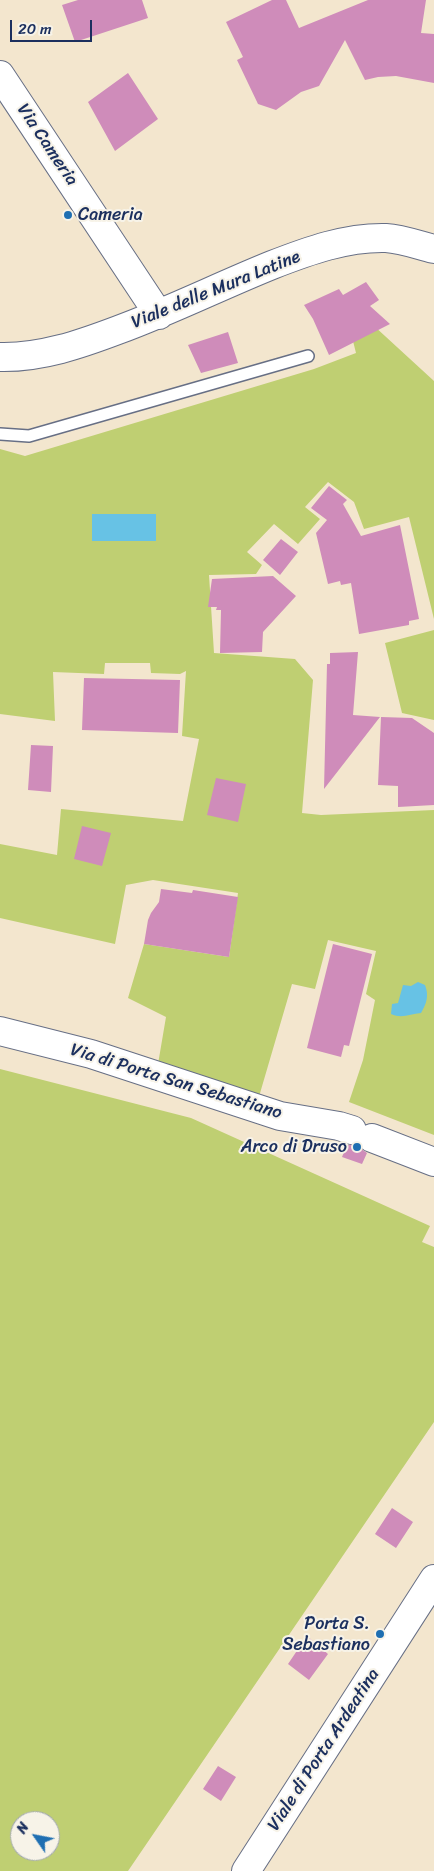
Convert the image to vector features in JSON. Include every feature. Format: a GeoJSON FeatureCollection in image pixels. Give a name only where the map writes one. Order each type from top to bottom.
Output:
{"type":"FeatureCollection","features":[{"type":"Feature","properties":{"kind":"street","name":"Via Cameria"},"geometry":{"type":"LineString","coordinates":[[0,75],[159,315]]}},
{"type":"Feature","properties":{"kind":"street","name":"Viale delle Mura Latine"},"geometry":{"type":"LineString","coordinates":[[0,357],[67,348],[159,315],[241,278],[325,246],[352,240],[387,238],[434,249]]}},
{"type":"Feature","properties":{"kind":"street","name":"Via di Porta San Sebastiano"},"geometry":{"type":"LineString","coordinates":[[0,1031],[91,1054],[280,1116],[339,1126],[434,1162]]}},
{"type":"Feature","properties":{"kind":"street","name":"Viale di Porta Ardeatina"},"geometry":{"type":"LineString","coordinates":[[246,1871],[434,1579]]}},
{"type":"Feature","properties":{"kind":"lane"},"geometry":{"type":"LineString","coordinates":[[0,434],[29,436],[308,356]]}},
{"type":"Feature","properties":{"kind":"green space"},"geometry":{"type":"Polygon","coordinates":[[[373,325],[434,381],[434,619],[409,517],[364,529],[354,502],[328,482],[305,507],[320,519],[298,544],[274,524],[247,552],[262,565],[256,574],[209,575],[214,653],[295,659],[313,680],[302,813],[321,815],[434,810],[434,1135],[349,1102],[363,1060],[375,1000],[366,994],[376,951],[328,940],[315,989],[292,984],[258,1100],[157,1070],[166,1017],[128,998],[144,944],[229,957],[238,893],[153,880],[126,885],[115,944],[0,918],[0,844],[57,855],[61,809],[183,821],[199,739],[182,736],[186,671],[180,674],[151,673],[150,663],[105,663],[104,674],[53,672],[55,721],[0,714],[0,449],[25,456],[314,369],[356,353],[351,333],[373,325]]]}},
{"type":"Feature","properties":{"kind":"green space"},"geometry":{"type":"Polygon","coordinates":[[[434,630],[434,720],[402,713],[385,643],[434,630]]]}},
{"type":"Feature","properties":{"kind":"green space"},"geometry":{"type":"Polygon","coordinates":[[[0,1069],[191,1118],[430,1226],[422,1242],[434,1247],[434,1422],[128,1871],[0,1871],[0,1069]]]}},
{"type":"Feature","properties":{"kind":"water"},"geometry":{"type":"Polygon","coordinates":[[[92,514],[156,514],[156,541],[92,541],[92,514]]]}},
{"type":"Feature","properties":{"kind":"water"},"geometry":{"type":"Polygon","coordinates":[[[418,982],[425,985],[427,992],[426,1002],[421,1013],[402,1016],[391,1014],[392,1004],[398,1003],[403,985],[411,986],[418,982]]]}},
{"type":"Feature","properties":{"kind":"building"},"geometry":{"type":"Polygon","coordinates":[[[78,0],[142,0],[148,18],[75,42],[62,5],[78,0]]]}},
{"type":"Feature","properties":{"kind":"building"},"geometry":{"type":"Polygon","coordinates":[[[272,0],[286,0],[299,28],[368,0],[426,0],[421,33],[434,34],[434,83],[396,76],[365,80],[345,40],[319,86],[301,92],[276,110],[258,104],[237,60],[243,57],[226,22],[272,0]]]}},
{"type":"Feature","properties":{"kind":"building"},"geometry":{"type":"Polygon","coordinates":[[[128,73],[158,119],[115,151],[88,102],[128,73]]]}},
{"type":"Feature","properties":{"kind":"building"},"geometry":{"type":"Polygon","coordinates":[[[366,282],[379,300],[370,306],[390,324],[329,355],[313,319],[304,305],[339,289],[343,295],[366,282]]]}},
{"type":"Feature","properties":{"kind":"building"},"geometry":{"type":"Polygon","coordinates":[[[228,332],[238,363],[201,373],[188,345],[228,332]]]}},
{"type":"Feature","properties":{"kind":"building"},"geometry":{"type":"Polygon","coordinates":[[[329,486],[347,500],[343,504],[361,536],[400,525],[419,619],[409,621],[409,625],[359,634],[351,583],[341,585],[340,581],[328,584],[316,533],[327,520],[311,508],[329,486]]]}},
{"type":"Feature","properties":{"kind":"building"},"geometry":{"type":"Polygon","coordinates":[[[281,539],[298,552],[280,575],[263,560],[281,539]]]}},
{"type":"Feature","properties":{"kind":"building"},"geometry":{"type":"Polygon","coordinates":[[[273,576],[296,596],[263,632],[262,652],[220,653],[221,610],[216,610],[217,607],[208,607],[212,579],[273,576]]]}},
{"type":"Feature","properties":{"kind":"building"},"geometry":{"type":"Polygon","coordinates":[[[358,652],[353,715],[380,717],[324,789],[327,664],[330,664],[330,653],[358,652]]]}},
{"type":"Feature","properties":{"kind":"building"},"geometry":{"type":"Polygon","coordinates":[[[84,678],[180,680],[178,733],[82,730],[84,678]]]}},
{"type":"Feature","properties":{"kind":"building"},"geometry":{"type":"Polygon","coordinates":[[[381,717],[412,718],[434,733],[434,805],[398,807],[398,786],[378,785],[381,717]]]}},
{"type":"Feature","properties":{"kind":"building"},"geometry":{"type":"Polygon","coordinates":[[[31,745],[53,746],[51,792],[28,790],[31,745]]]}},
{"type":"Feature","properties":{"kind":"building"},"geometry":{"type":"Polygon","coordinates":[[[216,778],[246,784],[238,822],[207,815],[216,778]]]}},
{"type":"Feature","properties":{"kind":"building"},"geometry":{"type":"Polygon","coordinates":[[[82,826],[111,833],[102,866],[74,859],[82,826]]]}},
{"type":"Feature","properties":{"kind":"building"},"geometry":{"type":"Polygon","coordinates":[[[161,889],[192,893],[193,890],[238,897],[229,957],[144,944],[148,920],[159,902],[161,889]]]}},
{"type":"Feature","properties":{"kind":"building"},"geometry":{"type":"Polygon","coordinates":[[[333,944],[372,954],[349,1046],[344,1045],[341,1057],[307,1048],[333,944]]]}},
{"type":"Feature","properties":{"kind":"building"},"geometry":{"type":"Polygon","coordinates":[[[358,1144],[367,1153],[362,1164],[342,1157],[347,1145],[358,1144]]]}},
{"type":"Feature","properties":{"kind":"building"},"geometry":{"type":"Polygon","coordinates":[[[392,1508],[413,1522],[396,1548],[375,1534],[392,1508]]]}},
{"type":"Feature","properties":{"kind":"building"},"geometry":{"type":"Polygon","coordinates":[[[307,1636],[328,1654],[309,1680],[288,1664],[307,1636]]]}},
{"type":"Feature","properties":{"kind":"building"},"geometry":{"type":"Polygon","coordinates":[[[218,1766],[236,1777],[221,1801],[203,1789],[218,1766]]]}},
{"type":"Feature","properties":{"kind":"place","name":"Cameria"},"geometry":{"type":"Point","coordinates":[68,215]}},
{"type":"Feature","properties":{"kind":"place","name":"Arco di Druso"},"geometry":{"type":"Point","coordinates":[357,1147]}},
{"type":"Feature","properties":{"kind":"place","name":"Porta S. Sebastiano"},"geometry":{"type":"Point","coordinates":[380,1634]}}]}
